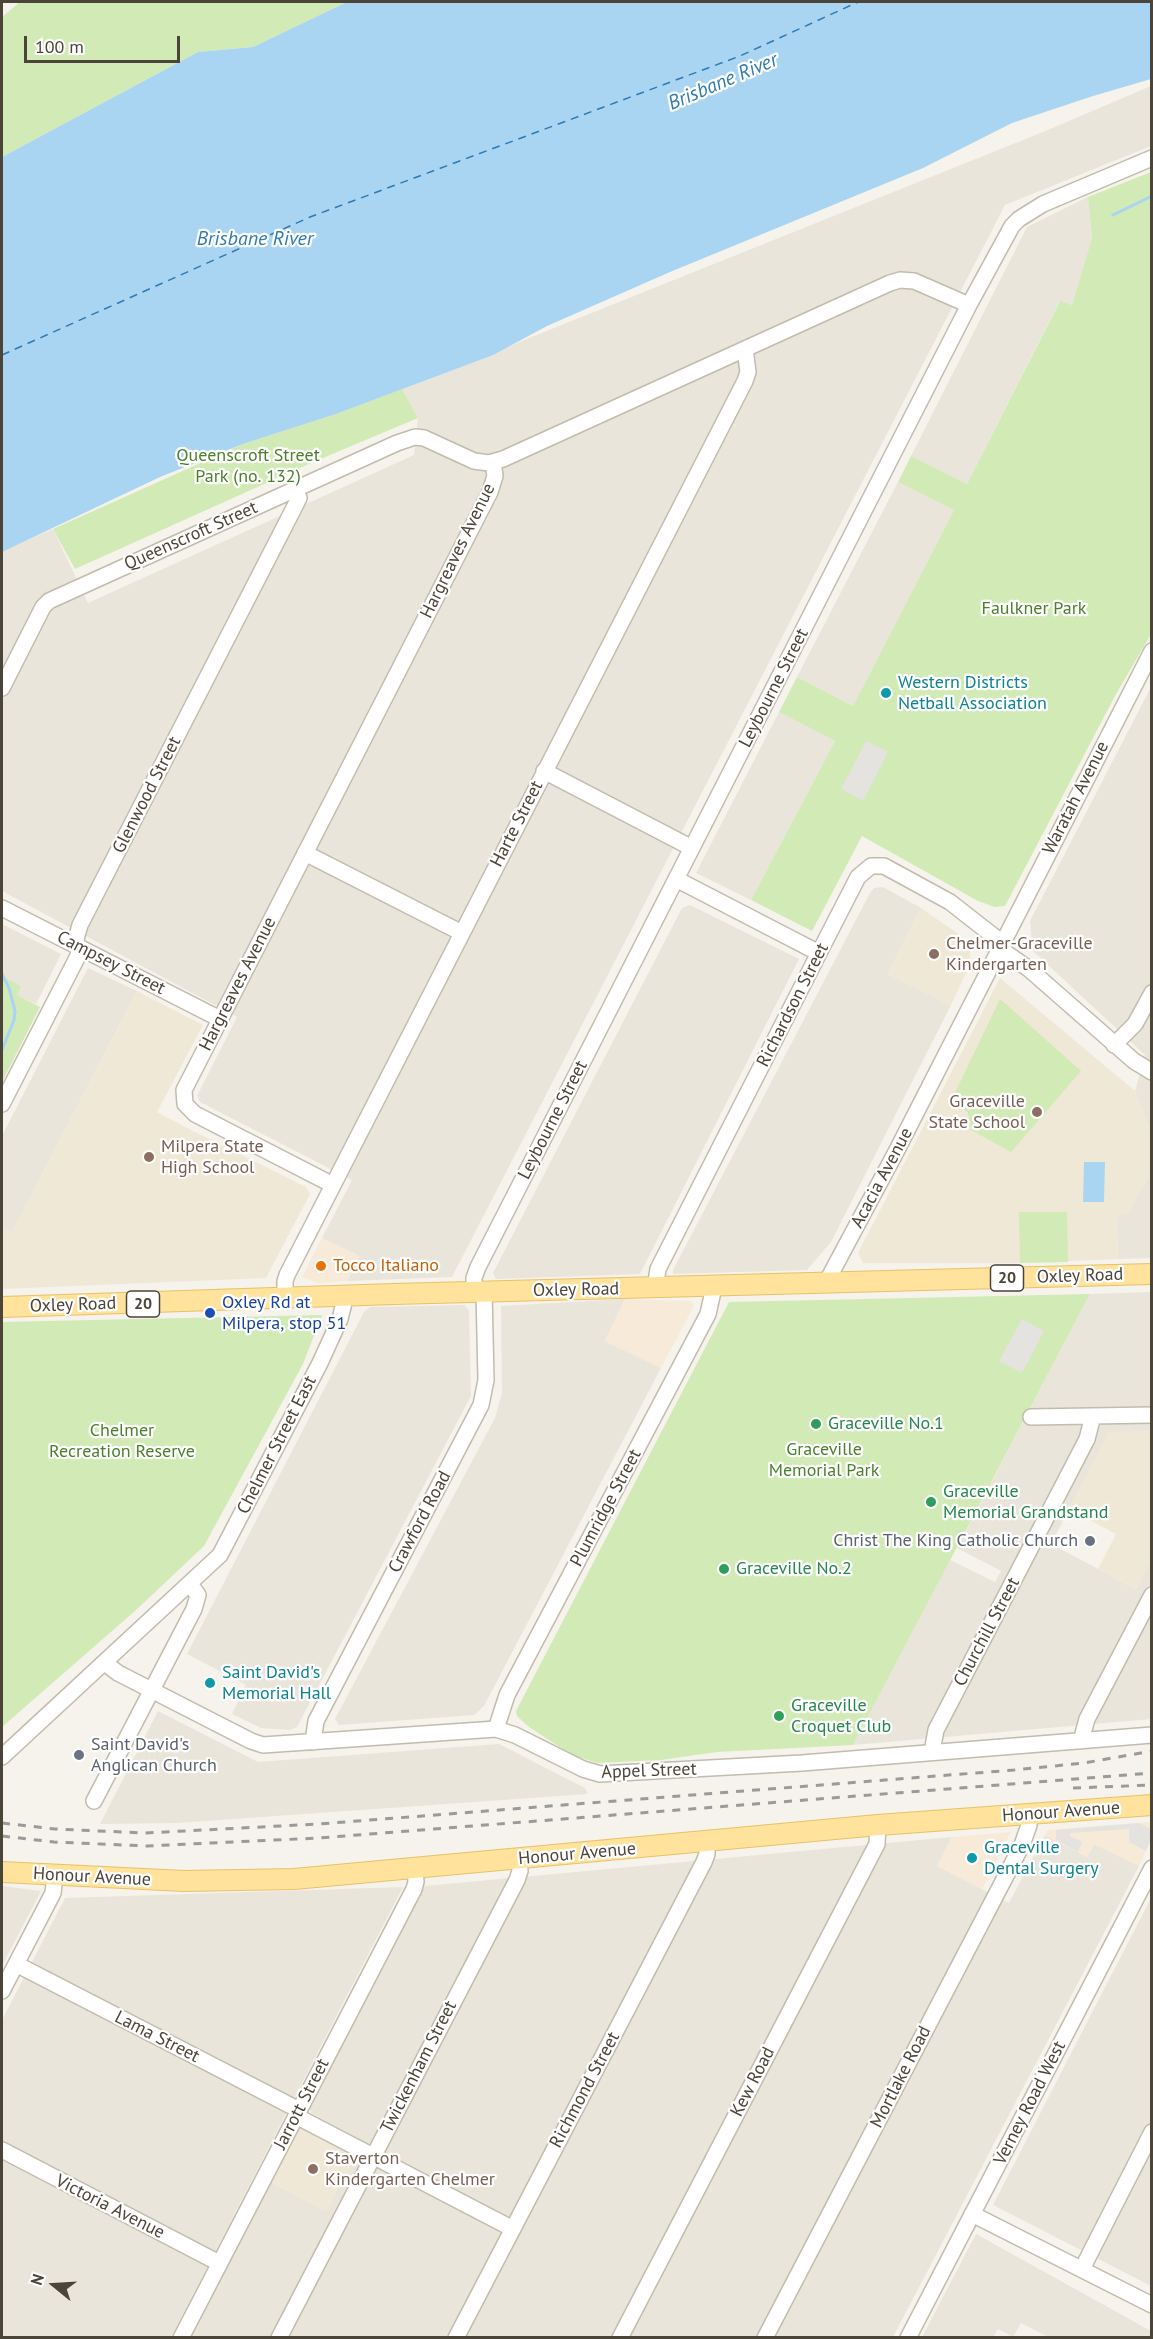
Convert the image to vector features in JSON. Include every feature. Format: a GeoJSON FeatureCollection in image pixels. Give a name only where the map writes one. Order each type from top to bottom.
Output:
{"type":"FeatureCollection","features":[{"type":"Feature","properties":{"kind":"main road","name":"Oxley Road"},"geometry":{"type":"LineString","coordinates":[[2,1307],[479,1291],[714,1287],[827,1281],[1152,1274]]}},
{"type":"Feature","properties":{"kind":"main road","name":"Honour Avenue"},"geometry":{"type":"LineString","coordinates":[[2,1872],[55,1876],[235,1881],[294,1880],[878,1825],[1152,1805]]}},
{"type":"Feature","properties":{"kind":"street","name":"Leybourne Street"},"geometry":{"type":"LineString","coordinates":[[479,1291],[474,1278],[478,1267],[969,305],[1012,226],[1018,219],[1043,204],[1152,158]]}},
{"type":"Feature","properties":{"kind":"street","name":"Hargreaves Avenue"},"geometry":{"type":"LineString","coordinates":[[333,1185],[195,1114],[185,1104],[183,1095],[186,1084],[490,492],[495,473],[493,462],[900,280],[914,281],[969,305]]}},
{"type":"Feature","properties":{"kind":"street","name":"Harte Street"},"geometry":{"type":"LineString","coordinates":[[285,1299],[287,1275],[745,381],[748,372],[745,349]]}},
{"type":"Feature","properties":{"kind":"street","name":"Queenscroft Street"},"geometry":{"type":"LineString","coordinates":[[2,688],[43,607],[49,601],[397,443],[415,437],[428,439],[483,464],[493,462]]}},
{"type":"Feature","properties":{"kind":"street","name":"Glenwood Street"},"geometry":{"type":"LineString","coordinates":[[2,1104],[79,954],[77,936],[81,925],[299,498],[295,489]]}},
{"type":"Feature","properties":{"kind":"street","name":"Waratah Avenue"},"geometry":{"type":"LineString","coordinates":[[1001,945],[1149,661]]}},
{"type":"Feature","properties":{"kind":"street"},"geometry":{"type":"LineString","coordinates":[[544,771],[692,848]]}},
{"type":"Feature","properties":{"kind":"street"},"geometry":{"type":"LineString","coordinates":[[305,853],[462,933]]}},
{"type":"Feature","properties":{"kind":"street","name":"Richardson Street"},"geometry":{"type":"LineString","coordinates":[[655,1288],[658,1269],[858,877],[867,868],[884,866],[943,897],[996,938],[1001,945]]}},
{"type":"Feature","properties":{"kind":"street"},"geometry":{"type":"LineString","coordinates":[[676,879],[819,953]]}},
{"type":"Feature","properties":{"kind":"street","name":"Campsey Street"},"geometry":{"type":"LineString","coordinates":[[2,908],[220,1019]]}},
{"type":"Feature","properties":{"kind":"street"},"geometry":{"type":"LineString","coordinates":[[1001,945],[1006,953],[1024,965],[1114,1045],[1152,1072]]}},
{"type":"Feature","properties":{"kind":"street","name":"Acacia Avenue"},"geometry":{"type":"LineString","coordinates":[[827,1281],[1001,945]]}},
{"type":"Feature","properties":{"kind":"street"},"geometry":{"type":"LineString","coordinates":[[1114,1045],[1135,1024],[1152,993]]}},
{"type":"Feature","properties":{"kind":"street","name":"Plumridge Street"},"geometry":{"type":"LineString","coordinates":[[496,1730],[507,1695],[708,1314],[714,1287]]}},
{"type":"Feature","properties":{"kind":"street","name":"Crawford Road"},"geometry":{"type":"LineString","coordinates":[[313,1742],[316,1721],[484,1398],[479,1291]]}},
{"type":"Feature","properties":{"kind":"street","name":"Chelmer Street East"},"geometry":{"type":"LineString","coordinates":[[2,1756],[214,1562],[223,1551],[320,1363],[340,1319],[346,1295]]}},
{"type":"Feature","properties":{"kind":"street"},"geometry":{"type":"LineString","coordinates":[[1031,1418],[1152,1415]]}},
{"type":"Feature","properties":{"kind":"street","name":"Churchill Street"},"geometry":{"type":"LineString","coordinates":[[932,1752],[936,1730],[1087,1439],[1093,1416]]}},
{"type":"Feature","properties":{"kind":"street"},"geometry":{"type":"LineString","coordinates":[[94,1801],[196,1602],[197,1593],[190,1584]]}},
{"type":"Feature","properties":{"kind":"street"},"geometry":{"type":"LineString","coordinates":[[1081,1741],[1087,1719],[1152,1595]]}},
{"type":"Feature","properties":{"kind":"street","name":"Appel Street"},"geometry":{"type":"LineString","coordinates":[[105,1663],[112,1670],[256,1743],[270,1746],[496,1730],[515,1735],[588,1772],[608,1775],[1152,1735]]}},
{"type":"Feature","properties":{"kind":"street","name":"Mortlake Road"},"geometry":{"type":"LineString","coordinates":[[765,2337],[1022,1845],[1027,1832],[1029,1814]]}},
{"type":"Feature","properties":{"kind":"street","name":"Kew Road"},"geometry":{"type":"LineString","coordinates":[[620,2337],[876,1844],[878,1825]]}},
{"type":"Feature","properties":{"kind":"street","name":"Richmond Street"},"geometry":{"type":"LineString","coordinates":[[456,2337],[704,1862],[707,1854],[707,1841]]}},
{"type":"Feature","properties":{"kind":"street","name":"Twickenham Street"},"geometry":{"type":"LineString","coordinates":[[279,2337],[517,1880],[520,1871],[519,1859]]}},
{"type":"Feature","properties":{"kind":"street","name":"Verney Road West"},"geometry":{"type":"LineString","coordinates":[[908,2337],[1152,1868]]}},
{"type":"Feature","properties":{"kind":"street","name":"Jarrott Street"},"geometry":{"type":"LineString","coordinates":[[181,2337],[414,1889],[415,1869]]}},
{"type":"Feature","properties":{"kind":"street"},"geometry":{"type":"LineString","coordinates":[[2,1991],[53,1893],[55,1876]]}},
{"type":"Feature","properties":{"kind":"street","name":"Lama Street"},"geometry":{"type":"LineString","coordinates":[[16,1964],[513,2229]]}},
{"type":"Feature","properties":{"kind":"street"},"geometry":{"type":"LineString","coordinates":[[1082,2269],[1152,2132]]}},
{"type":"Feature","properties":{"kind":"street","name":"Victoria Avenue"},"geometry":{"type":"LineString","coordinates":[[2,2150],[219,2263]]}},
{"type":"Feature","properties":{"kind":"street"},"geometry":{"type":"LineString","coordinates":[[972,2214],[1152,2305]]}},
{"type":"Feature","properties":{"kind":"shaded area"},"geometry":{"type":"Polygon","coordinates":[[[1151,86],[1151,146],[1005,205],[452,1277],[347,1281],[359,1256],[322,1238],[352,1180],[200,1102],[197,1096],[237,1017],[2,891],[2,551],[53,529],[88,603],[414,455],[418,418],[402,389],[1043,132],[1151,86]]]}},
{"type":"Feature","properties":{"kind":"shaded area"},"geometry":{"type":"Polygon","coordinates":[[[1088,197],[1092,237],[1072,305],[1059,302],[967,484],[911,456],[1027,227],[1088,197]]]}},
{"type":"Feature","properties":{"kind":"shaded area"},"geometry":{"type":"Polygon","coordinates":[[[898,482],[954,510],[853,706],[797,677],[898,482]]]}},
{"type":"Feature","properties":{"kind":"shaded area"},"geometry":{"type":"Polygon","coordinates":[[[1151,687],[1151,1133],[1135,1091],[1145,1055],[1033,951],[1030,921],[1151,687]]]}},
{"type":"Feature","properties":{"kind":"shaded area"},"geometry":{"type":"Polygon","coordinates":[[[779,712],[835,741],[751,900],[696,873],[779,712]]]}},
{"type":"Feature","properties":{"kind":"shaded area"},"geometry":{"type":"Polygon","coordinates":[[[866,741],[888,752],[863,801],[841,789],[866,741]]]}},
{"type":"Feature","properties":{"kind":"shaded area"},"geometry":{"type":"Polygon","coordinates":[[[883,887],[921,908],[888,974],[951,1005],[831,1242],[807,1270],[673,1274],[673,1270],[870,893],[874,888],[883,887]]]}},
{"type":"Feature","properties":{"kind":"shaded area"},"geometry":{"type":"Polygon","coordinates":[[[690,905],[799,959],[640,1274],[496,1279],[493,1273],[682,908],[690,905]]]}},
{"type":"Feature","properties":{"kind":"shaded area","name":"Chelmer-Graceville Kindergarten"},"geometry":{"type":"Polygon","coordinates":[[[921,908],[970,942],[970,965],[951,1005],[888,974],[921,908]]]}},
{"type":"Feature","properties":{"kind":"shaded area"},"geometry":{"type":"Polygon","coordinates":[[[2,924],[61,954],[36,1004],[16,995],[21,986],[2,976],[2,924]]]}},
{"type":"Feature","properties":{"kind":"shaded area"},"geometry":{"type":"Polygon","coordinates":[[[88,968],[137,991],[12,1233],[2,1228],[2,1136],[88,968]]]}},
{"type":"Feature","properties":{"kind":"shaded area","name":"Graceville State School"},"geometry":{"type":"Polygon","coordinates":[[[1000,978],[1135,1091],[1151,1133],[1151,1172],[1126,1215],[1116,1216],[1118,1259],[1020,1263],[863,1263],[858,1253],[1000,978]]]}},
{"type":"Feature","properties":{"kind":"shaded area","name":"Milpera State High School"},"geometry":{"type":"Polygon","coordinates":[[[137,991],[203,1025],[157,1112],[306,1187],[310,1194],[266,1278],[2,1289],[2,1228],[12,1233],[137,991]]]}},
{"type":"Feature","properties":{"kind":"shaded area"},"geometry":{"type":"Polygon","coordinates":[[[1151,1172],[1151,1258],[1118,1259],[1116,1215],[1126,1215],[1151,1172]]]}},
{"type":"Feature","properties":{"kind":"shaded area"},"geometry":{"type":"Polygon","coordinates":[[[322,1238],[360,1256],[347,1281],[318,1283],[302,1277],[322,1238]]]}},
{"type":"Feature","properties":{"kind":"shaded area"},"geometry":{"type":"Polygon","coordinates":[[[1151,1292],[1151,1431],[1109,1433],[1051,1544],[1136,1589],[1151,1559],[1151,1719],[853,1745],[950,1560],[995,1582],[1001,1571],[957,1548],[1090,1294],[1151,1292]]]}},
{"type":"Feature","properties":{"kind":"shaded area"},"geometry":{"type":"Polygon","coordinates":[[[625,1299],[605,1341],[661,1368],[484,1706],[474,1715],[339,1725],[335,1719],[495,1418],[502,1393],[501,1306],[625,1299]]]}},
{"type":"Feature","properties":{"kind":"shaded area"},"geometry":{"type":"Polygon","coordinates":[[[625,1299],[691,1301],[694,1306],[661,1368],[605,1341],[625,1299]]]}},
{"type":"Feature","properties":{"kind":"shaded area"},"geometry":{"type":"Polygon","coordinates":[[[464,1305],[469,1310],[471,1396],[297,1727],[290,1730],[261,1728],[232,1714],[246,1685],[187,1654],[364,1312],[370,1307],[464,1305]]]}},
{"type":"Feature","properties":{"kind":"shaded area"},"geometry":{"type":"Polygon","coordinates":[[[1022,1319],[1044,1331],[1022,1373],[999,1361],[1022,1319]]]}},
{"type":"Feature","properties":{"kind":"shaded area"},"geometry":{"type":"Polygon","coordinates":[[[1151,1431],[1151,1559],[1136,1589],[1098,1569],[1116,1534],[1069,1509],[1109,1432],[1151,1431]]]}},
{"type":"Feature","properties":{"kind":"shaded area"},"geometry":{"type":"Polygon","coordinates":[[[158,1711],[258,1762],[499,1744],[585,1788],[588,1794],[177,1823],[100,1824],[158,1711]]]}},
{"type":"Feature","properties":{"kind":"shaded area"},"geometry":{"type":"Polygon","coordinates":[[[1139,1823],[1151,1829],[1151,1839],[1146,1851],[1129,1842],[1129,1829],[1070,1833],[1070,1836],[1082,1842],[1078,1852],[1056,1840],[1056,1830],[1139,1823]]]}},
{"type":"Feature","properties":{"kind":"shaded area"},"geometry":{"type":"Polygon","coordinates":[[[1151,1823],[1151,1841],[1139,1866],[1094,1844],[1087,1857],[1045,1835],[1048,1830],[1151,1823]]]}},
{"type":"Feature","properties":{"kind":"shaded area"},"geometry":{"type":"Polygon","coordinates":[[[1011,1832],[982,1889],[937,1866],[952,1837],[1011,1832]]]}},
{"type":"Feature","properties":{"kind":"shaded area"},"geometry":{"type":"Polygon","coordinates":[[[1045,1835],[1087,1857],[1094,1844],[1139,1866],[893,2337],[189,2338],[271,2182],[326,2211],[363,2141],[311,2113],[309,2107],[425,1886],[952,1837],[937,1866],[1009,1903],[1045,1835]]]}},
{"type":"Feature","properties":{"kind":"shaded area"},"geometry":{"type":"Polygon","coordinates":[[[2,1886],[41,1891],[2,1966],[2,1886]]]}},
{"type":"Feature","properties":{"kind":"shaded area"},"geometry":{"type":"Polygon","coordinates":[[[403,1887],[171,2337],[2,2337],[2,2020],[65,1898],[403,1887]]]}},
{"type":"Feature","properties":{"kind":"shaded area"},"geometry":{"type":"Polygon","coordinates":[[[1151,1898],[1151,2286],[993,2205],[1151,1898]]]}},
{"type":"Feature","properties":{"kind":"shaded area","name":"Staverton Kindergarten Chelmer"},"geometry":{"type":"Polygon","coordinates":[[[299,2127],[355,2156],[326,2211],[271,2182],[299,2127]]]}},
{"type":"Feature","properties":{"kind":"shaded area"},"geometry":{"type":"Polygon","coordinates":[[[976,2234],[1151,2331],[1151,2337],[1048,2337],[1021,2323],[1013,2337],[998,2329],[993,2337],[922,2337],[976,2234]]]}},
{"type":"Feature","properties":{"kind":"green space"},"geometry":{"type":"Polygon","coordinates":[[[20,2],[347,2],[253,47],[198,52],[2,157],[2,17],[20,2]]]}},
{"type":"Feature","properties":{"kind":"green space","name":"Faulkner Park"},"geometry":{"type":"Polygon","coordinates":[[[1151,172],[1151,634],[1115,696],[1005,906],[995,907],[978,901],[862,836],[812,931],[751,900],[835,741],[779,712],[797,677],[853,706],[954,510],[898,482],[911,456],[967,484],[1060,301],[1072,305],[1092,237],[1088,197],[1151,172]]]}},
{"type":"Feature","properties":{"kind":"green space","name":"Queenscroft Street Park (no. 132)"},"geometry":{"type":"Polygon","coordinates":[[[402,389],[418,418],[311,463],[75,569],[53,529],[243,444],[336,414],[402,389]]]}},
{"type":"Feature","properties":{"kind":"green space"},"geometry":{"type":"Polygon","coordinates":[[[2,976],[21,986],[17,995],[40,1007],[2,1082],[2,976]]]}},
{"type":"Feature","properties":{"kind":"green space"},"geometry":{"type":"Polygon","coordinates":[[[1000,999],[1081,1071],[1011,1152],[971,1130],[968,1113],[953,1097],[1000,999]]]}},
{"type":"Feature","properties":{"kind":"green space"},"geometry":{"type":"Polygon","coordinates":[[[1019,1212],[1067,1212],[1068,1262],[1020,1263],[1019,1212]]]}},
{"type":"Feature","properties":{"kind":"green space","name":"Graceville Memorial Park"},"geometry":{"type":"Polygon","coordinates":[[[1090,1294],[853,1745],[717,1752],[661,1760],[597,1763],[572,1755],[529,1727],[517,1716],[516,1711],[729,1302],[1090,1294]]]}},
{"type":"Feature","properties":{"kind":"green space","name":"Chelmer Recreation Reserve"},"geometry":{"type":"Polygon","coordinates":[[[322,1315],[303,1364],[204,1546],[135,1611],[2,1727],[2,1322],[322,1315]]]}},
{"type":"Feature","properties":{"kind":"water","name":"Brisbane River"},"geometry":{"type":"Polygon","coordinates":[[[347,2],[1151,2],[1151,79],[1012,123],[923,168],[670,272],[547,326],[493,355],[336,414],[243,444],[160,477],[2,552],[2,157],[198,52],[253,47],[347,2]]]}},
{"type":"Feature","properties":{"kind":"water"},"geometry":{"type":"Polygon","coordinates":[[[1084,1162],[1105,1162],[1104,1202],[1083,1202],[1084,1162]]]}},
{"type":"Feature","properties":{"kind":"waterway"},"geometry":{"type":"LineString","coordinates":[[1113,215],[1152,196]]}},
{"type":"Feature","properties":{"kind":"waterway"},"geometry":{"type":"LineString","coordinates":[[2,974],[9,988],[15,1011],[14,1020],[2,1050]]}},
{"type":"Feature","properties":{"kind":"ferry route"},"geometry":{"type":"LineString","coordinates":[[2,355],[310,217],[740,56],[858,2]]}},
{"type":"Feature","properties":{"kind":"railway"},"geometry":{"type":"LineString","coordinates":[[2,1823],[55,1829],[145,1833],[319,1824],[1014,1770],[1084,1763],[1152,1751]]}},
{"type":"Feature","properties":{"kind":"railway"},"geometry":{"type":"LineString","coordinates":[[2,1836],[54,1842],[147,1846],[319,1838],[1152,1773]]}},
{"type":"Feature","properties":{"kind":"railway"},"geometry":{"type":"LineString","coordinates":[[1073,1788],[1152,1785]]}},
{"type":"Feature","properties":{"kind":"place","name":"Western Districts Netball Association"},"geometry":{"type":"Point","coordinates":[886,693]}},
{"type":"Feature","properties":{"kind":"place","name":"Chelmer-Graceville Kindergarten"},"geometry":{"type":"Point","coordinates":[934,954]}},
{"type":"Feature","properties":{"kind":"place","name":"Graceville State School"},"geometry":{"type":"Point","coordinates":[1037,1112]}},
{"type":"Feature","properties":{"kind":"place","name":"Milpera State High School"},"geometry":{"type":"Point","coordinates":[149,1157]}},
{"type":"Feature","properties":{"kind":"place","name":"Tocco Italiano"},"geometry":{"type":"Point","coordinates":[321,1266]}},
{"type":"Feature","properties":{"kind":"place","name":"Oxley Rd at Milpera, stop 51"},"geometry":{"type":"Point","coordinates":[210,1313]}},
{"type":"Feature","properties":{"kind":"place","name":"Graceville No.1"},"geometry":{"type":"Point","coordinates":[816,1424]}},
{"type":"Feature","properties":{"kind":"place","name":"Graceville Memorial Grandstand"},"geometry":{"type":"Point","coordinates":[931,1502]}},
{"type":"Feature","properties":{"kind":"place","name":"Christ The King Catholic Church"},"geometry":{"type":"Point","coordinates":[1090,1541]}},
{"type":"Feature","properties":{"kind":"place","name":"Graceville No.2"},"geometry":{"type":"Point","coordinates":[724,1569]}},
{"type":"Feature","properties":{"kind":"place","name":"Saint David's Memorial Hall"},"geometry":{"type":"Point","coordinates":[210,1683]}},
{"type":"Feature","properties":{"kind":"place","name":"Graceville Croquet Club"},"geometry":{"type":"Point","coordinates":[779,1716]}},
{"type":"Feature","properties":{"kind":"place","name":"Saint David's Anglican Church"},"geometry":{"type":"Point","coordinates":[79,1755]}},
{"type":"Feature","properties":{"kind":"place","name":"Graceville Dental Surgery"},"geometry":{"type":"Point","coordinates":[972,1858]}},
{"type":"Feature","properties":{"kind":"place","name":"Staverton Kindergarten Chelmer"},"geometry":{"type":"Point","coordinates":[313,2169]}}]}
